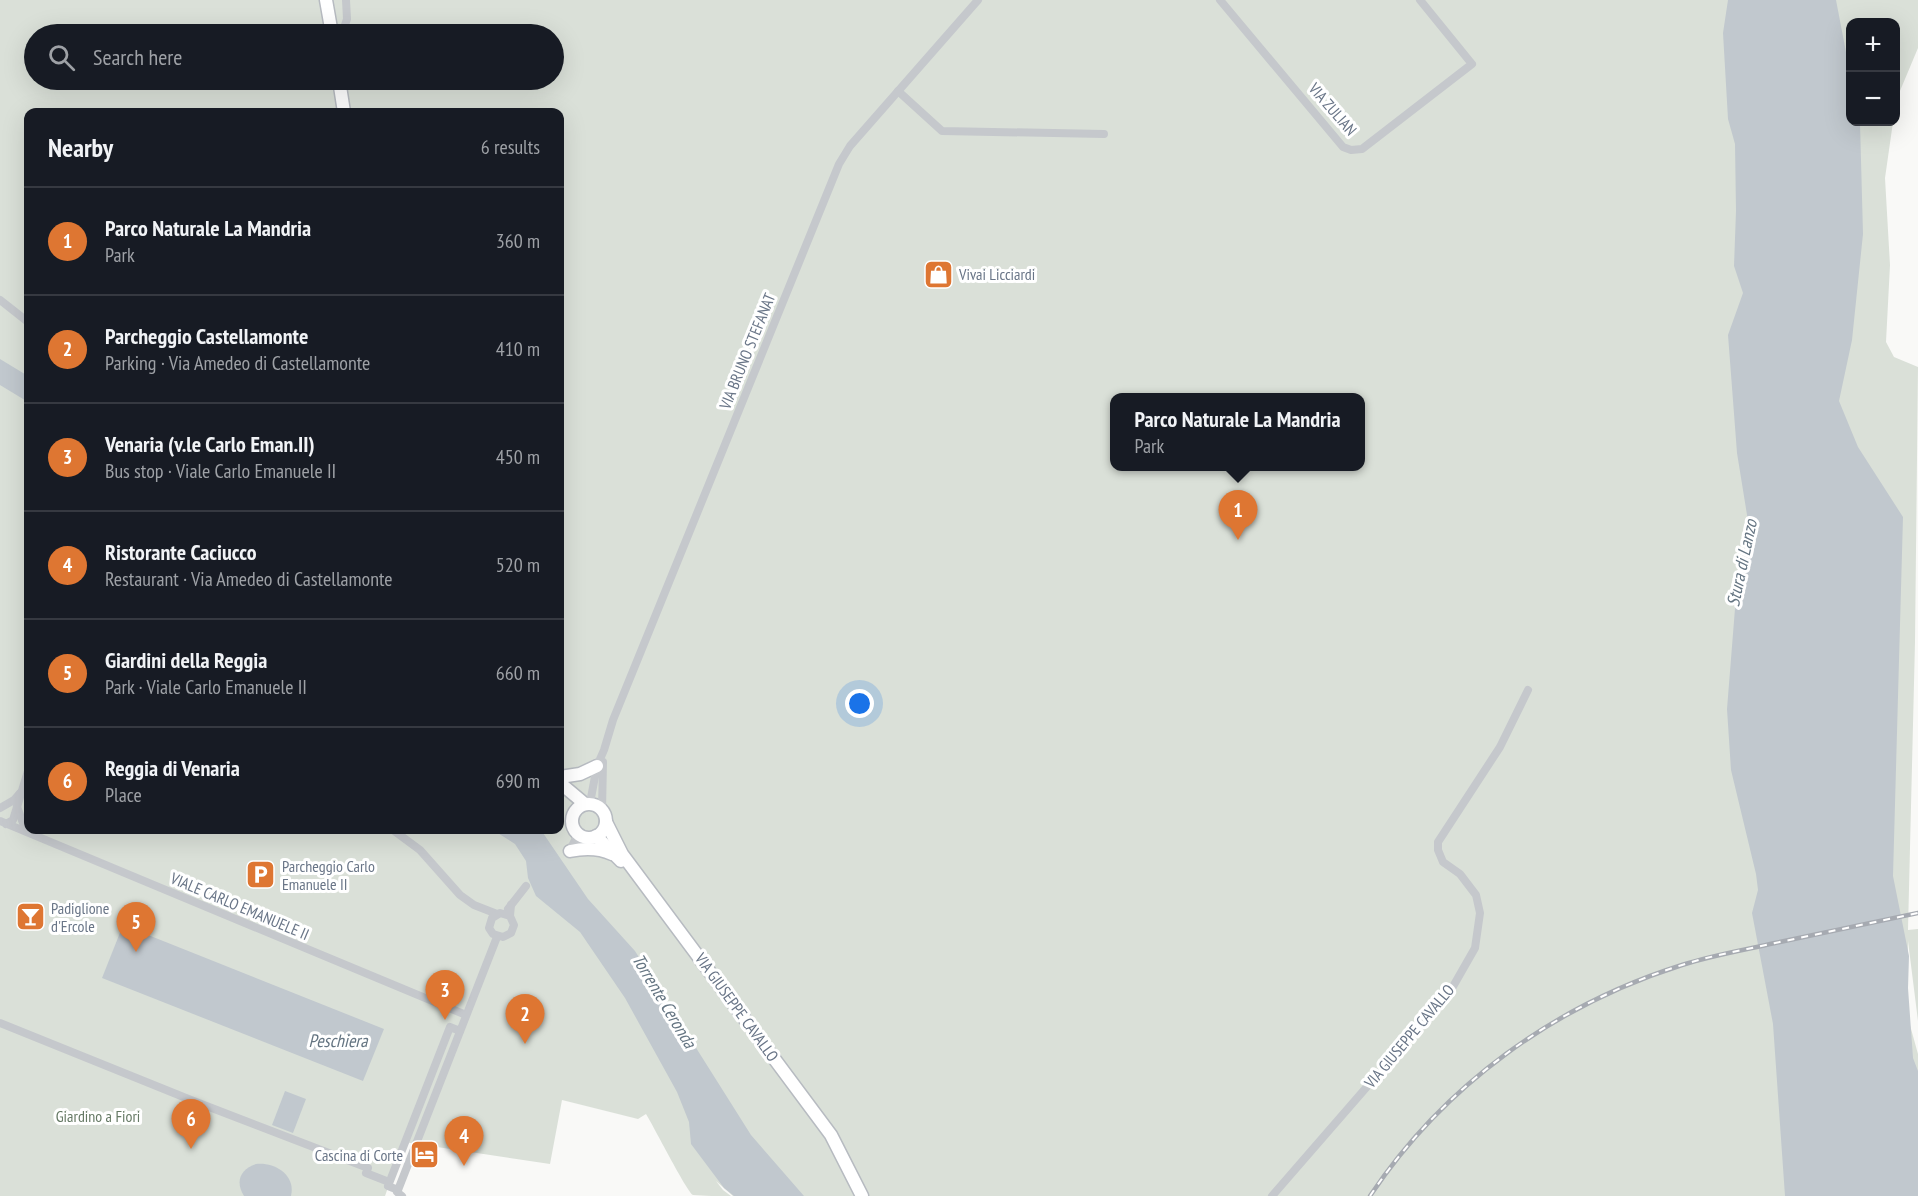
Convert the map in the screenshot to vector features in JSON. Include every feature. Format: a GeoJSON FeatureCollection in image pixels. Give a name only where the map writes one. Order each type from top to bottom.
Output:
{"type":"FeatureCollection","features":[{"type":"Feature","properties":{"kind":"street"},"geometry":{"type":"LineString","coordinates":[[326,0],[330,24]]}},
{"type":"Feature","properties":{"kind":"street"},"geometry":{"type":"LineString","coordinates":[[345,24],[346,0]]}},
{"type":"Feature","properties":{"kind":"street","name":"VIA BRUNO STEFANAT"},"geometry":{"type":"LineString","coordinates":[[587,804],[613,720],[839,164],[850,146],[978,0]]}},
{"type":"Feature","properties":{"kind":"street","name":"VIA ZULIAN"},"geometry":{"type":"LineString","coordinates":[[1220,0],[1343,147],[1351,150],[1362,149],[1473,64],[1420,0]]}},
{"type":"Feature","properties":{"kind":"street"},"geometry":{"type":"LineString","coordinates":[[341,90],[343,108]]}},
{"type":"Feature","properties":{"kind":"street"},"geometry":{"type":"LineString","coordinates":[[898,91],[942,131],[1104,134]]}},
{"type":"Feature","properties":{"kind":"street"},"geometry":{"type":"LineString","coordinates":[[0,300],[24,319]]}},
{"type":"Feature","properties":{"kind":"street","name":"VIA GIUSEPPE CAVALLO"},"geometry":{"type":"LineString","coordinates":[[1272,1196],[1451,990],[1475,948],[1480,914],[1476,895],[1460,874],[1443,862],[1438,850],[1438,842],[1500,747],[1528,690]]}},
{"type":"Feature","properties":{"kind":"street","name":"VIA BRUNO STEFANAT"},"geometry":{"type":"LineString","coordinates":[[604,750],[601,783],[604,816]]}},
{"type":"Feature","properties":{"kind":"street"},"geometry":{"type":"LineString","coordinates":[[564,776],[580,774],[597,766]]}},
{"type":"Feature","properties":{"kind":"street"},"geometry":{"type":"LineString","coordinates":[[3,822],[14,805],[24,782]]}},
{"type":"Feature","properties":{"kind":"street"},"geometry":{"type":"LineString","coordinates":[[564,786],[604,816],[603,830],[587,836],[568,853]]}},
{"type":"Feature","properties":{"kind":"street"},"geometry":{"type":"LineString","coordinates":[[564,797],[574,813],[572,824],[587,836]]}},
{"type":"Feature","properties":{"kind":"street"},"geometry":{"type":"LineString","coordinates":[[574,813],[587,804]]}},
{"type":"Feature","properties":{"kind":"street"},"geometry":{"type":"LineString","coordinates":[[0,808],[14,805]]}},
{"type":"Feature","properties":{"kind":"street"},"geometry":{"type":"LineString","coordinates":[[14,805],[24,824]]}},
{"type":"Feature","properties":{"kind":"street","name":"VIA GIUSEPPE CAVALLO"},"geometry":{"type":"LineString","coordinates":[[604,816],[622,854],[831,1135],[862,1196]]}},
{"type":"Feature","properties":{"kind":"street","name":"VIALE CARLO EMANUELE II"},"geometry":{"type":"LineString","coordinates":[[3,822],[24,829]]}},
{"type":"Feature","properties":{"kind":"street","name":"VIALE CARLO EMANUELE II"},"geometry":{"type":"LineString","coordinates":[[37,834],[466,1016]]}},
{"type":"Feature","properties":{"kind":"street"},"geometry":{"type":"LineString","coordinates":[[399,834],[413,843],[454,889],[474,905],[497,937],[511,933],[514,925],[504,914],[474,905]]}},
{"type":"Feature","properties":{"kind":"street","name":"VIA GIUSEPPE CAVALLO"},"geometry":{"type":"LineString","coordinates":[[587,836],[618,856],[824,1139],[853,1196]]}},
{"type":"Feature","properties":{"kind":"street"},"geometry":{"type":"LineString","coordinates":[[568,853],[582,849],[602,850],[618,856]]}},
{"type":"Feature","properties":{"kind":"street"},"geometry":{"type":"LineString","coordinates":[[489,924],[492,918],[504,914],[526,886]]}},
{"type":"Feature","properties":{"kind":"street"},"geometry":{"type":"LineString","coordinates":[[460,1031],[450,1027],[389,1182],[388,1186],[399,1192],[497,937]]}},
{"type":"Feature","properties":{"kind":"street"},"geometry":{"type":"LineString","coordinates":[[0,1023],[368,1168],[366,1173],[389,1182]]}},
{"type":"Feature","properties":{"kind":"green space","name":"Giardino a Fiori"},"geometry":{"type":"Polygon","coordinates":[[[0,0],[1918,0],[1918,48],[1900,91],[1900,18],[1846,18],[1846,126],[1892,126],[1885,178],[1890,265],[1886,342],[1894,357],[1918,367],[1915,642],[1908,930],[1918,929],[1918,1021],[1908,941],[1908,1018],[1918,1054],[1918,1196],[733,1196],[716,1181],[731,1196],[693,1195],[646,1114],[638,1119],[562,1100],[550,1164],[404,1142],[385,1196],[0,1196],[0,0]]]}},
{"type":"Feature","properties":{"kind":"water","name":"Stura di Lanzo"},"geometry":{"type":"Polygon","coordinates":[[[1728,0],[1836,0],[1846,52],[1846,126],[1860,126],[1863,234],[1852,340],[1839,401],[1858,447],[1903,517],[1893,876],[1909,956],[1908,988],[1913,1058],[1918,1071],[1918,1196],[1785,1196],[1773,1024],[1752,913],[1758,890],[1731,770],[1727,709],[1736,596],[1748,521],[1737,453],[1728,335],[1743,293],[1734,266],[1735,144],[1728,119],[1723,33],[1728,0]]]}},
{"type":"Feature","properties":{"kind":"water"},"geometry":{"type":"Polygon","coordinates":[[[0,359],[24,374],[24,400],[0,385],[0,359]]]}},
{"type":"Feature","properties":{"kind":"water","name":"Torrente Ceronda"},"geometry":{"type":"Polygon","coordinates":[[[499,834],[544,834],[588,899],[635,951],[751,1135],[804,1196],[734,1196],[724,1188],[691,1144],[689,1122],[677,1092],[625,998],[580,932],[536,896],[528,878],[526,861],[515,844],[499,834]]]}},
{"type":"Feature","properties":{"kind":"water","name":"Peschiera"},"geometry":{"type":"Polygon","coordinates":[[[123,925],[384,1029],[363,1081],[102,978],[123,925]]]}},
{"type":"Feature","properties":{"kind":"water"},"geometry":{"type":"Polygon","coordinates":[[[285,1091],[306,1099],[293,1133],[272,1125],[285,1091]]]}},
{"type":"Feature","properties":{"kind":"water"},"geometry":{"type":"Polygon","coordinates":[[[256,1164],[270,1165],[282,1171],[290,1182],[291,1196],[244,1196],[240,1186],[241,1177],[246,1169],[256,1164]]]}},
{"type":"Feature","properties":{"kind":"railway"},"geometry":{"type":"LineString","coordinates":[[1370,1196],[1399,1156],[1432,1119],[1468,1085],[1506,1054],[1547,1026],[1590,1002],[1635,982],[1694,961],[1918,913]]}},
{"type":"Feature","properties":{"kind":"place","name":"Vivai Licciardi"},"geometry":{"type":"Point","coordinates":[938,274]}},
{"type":"Feature","properties":{"kind":"place","name":"Parco Naturale La Mandria"},"geometry":{"type":"Point","coordinates":[1238,540]}},
{"type":"Feature","properties":{"kind":"place","name":"Parcheggio Carlo Emanuele II"},"geometry":{"type":"Point","coordinates":[261,875]}},
{"type":"Feature","properties":{"kind":"place","name":"Padiglione d'Ercole"},"geometry":{"type":"Point","coordinates":[30,917]}},
{"type":"Feature","properties":{"kind":"place","name":"Giardini della Reggia"},"geometry":{"type":"Point","coordinates":[136,952]}},
{"type":"Feature","properties":{"kind":"place","name":"Venaria (v.le Carlo Eman.II)"},"geometry":{"type":"Point","coordinates":[445,1020]}},
{"type":"Feature","properties":{"kind":"place","name":"Parcheggio Castellamonte"},"geometry":{"type":"Point","coordinates":[525,1044]}},
{"type":"Feature","properties":{"kind":"place","name":"Reggia di Venaria"},"geometry":{"type":"Point","coordinates":[191,1149]}},
{"type":"Feature","properties":{"kind":"place","name":"Cascina di Corte"},"geometry":{"type":"Point","coordinates":[424,1155]}},
{"type":"Feature","properties":{"kind":"place","name":"Ristorante Caciucco"},"geometry":{"type":"Point","coordinates":[464,1166]}}]}
